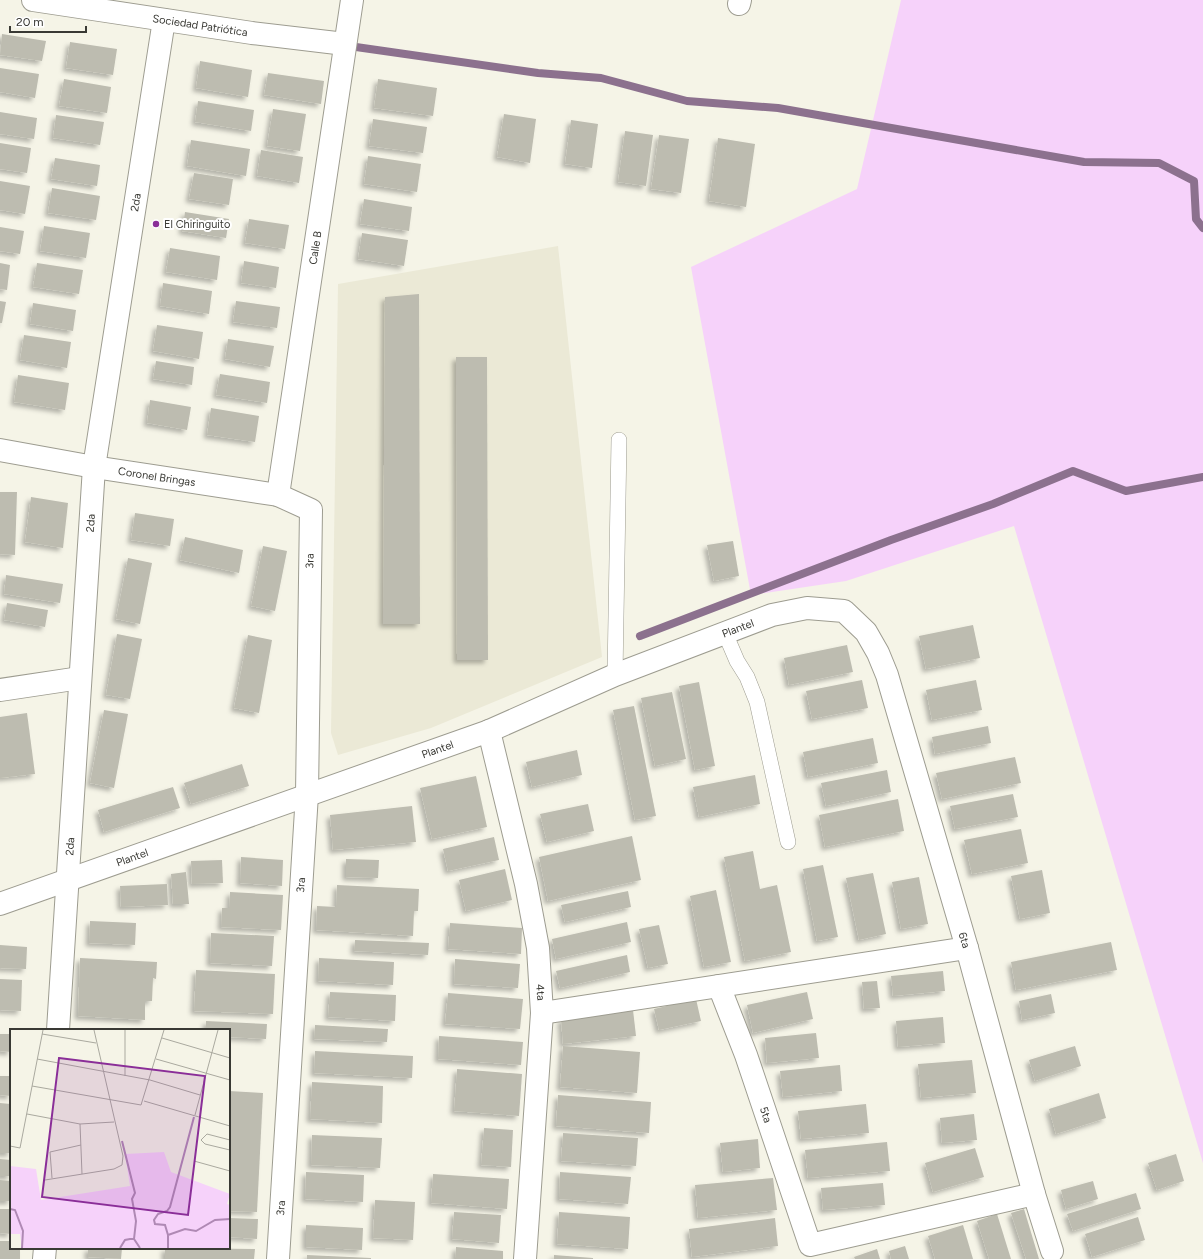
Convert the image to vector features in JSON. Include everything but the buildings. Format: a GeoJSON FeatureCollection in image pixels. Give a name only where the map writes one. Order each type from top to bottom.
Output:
{"type":"FeatureCollection","features":[{"type":"Feature","properties":{"kind":"street","name":"Sociedad Patriótica"},"geometry":{"type":"LineString","coordinates":[[33,0],[164,20],[345,44]]}},
{"type":"Feature","properties":{"kind":"street","name":"Calle B"},"geometry":{"type":"LineString","coordinates":[[278,495],[352,0]]}},
{"type":"Feature","properties":{"kind":"street","name":"2da"},"geometry":{"type":"LineString","coordinates":[[58,1029],[94,467],[164,20]]}},
{"type":"Feature","properties":{"kind":"street","name":"Coronel Bringas"},"geometry":{"type":"LineString","coordinates":[[0,450],[94,467],[278,495],[311,510]]}},
{"type":"Feature","properties":{"kind":"street","name":"3ra"},"geometry":{"type":"LineString","coordinates":[[278,1259],[307,794],[311,510]]}},
{"type":"Feature","properties":{"kind":"street","name":"Plantel"},"geometry":{"type":"LineString","coordinates":[[0,904],[307,794],[489,731],[615,675],[772,615],[807,608],[844,611],[866,632]]}},
{"type":"Feature","properties":{"kind":"street","name":"6ta"},"geometry":{"type":"LineString","coordinates":[[866,632],[878,653],[887,675],[967,948],[1034,1194],[1052,1251]]}},
{"type":"Feature","properties":{"kind":"street"},"geometry":{"type":"LineString","coordinates":[[0,690],[80,678]]}},
{"type":"Feature","properties":{"kind":"street","name":"4ta"},"geometry":{"type":"LineString","coordinates":[[489,731],[526,884],[538,948],[542,1013],[525,1259]]}},
{"type":"Feature","properties":{"kind":"street"},"geometry":{"type":"LineString","coordinates":[[542,1013],[967,948]]}},
{"type":"Feature","properties":{"kind":"street","name":"5ta"},"geometry":{"type":"LineString","coordinates":[[719,986],[746,1055],[810,1245],[1034,1194]]}},
{"type":"Feature","properties":{"kind":"street"},"geometry":{"type":"LineString","coordinates":[[44,1259],[45,1249]]}},
{"type":"Feature","properties":{"kind":"lane"},"geometry":{"type":"LineString","coordinates":[[615,675],[619,440]]}},
{"type":"Feature","properties":{"kind":"lane"},"geometry":{"type":"LineString","coordinates":[[725,633],[737,661],[747,677],[757,702],[788,842]]}},
{"type":"Feature","properties":{"kind":"shaded area"},"geometry":{"type":"Polygon","coordinates":[[[901,0],[1203,0],[1203,1163],[1014,526],[846,581],[751,595],[691,267],[857,189],[901,0]]]}},
{"type":"Feature","properties":{"kind":"shaded area"},"geometry":{"type":"Polygon","coordinates":[[[558,246],[602,657],[431,728],[338,755],[331,733],[338,284],[558,246]]]}},
{"type":"Feature","properties":{"kind":"waterway"},"geometry":{"type":"LineString","coordinates":[[356,47],[538,73],[601,78],[687,101],[778,108],[1084,162],[1159,163],[1194,181],[1196,219],[1203,228]]}},
{"type":"Feature","properties":{"kind":"waterway"},"geometry":{"type":"LineString","coordinates":[[640,636],[891,540],[993,504],[1073,471],[1126,491],[1203,477]]}},
{"type":"Feature","properties":{"kind":"place","name":"El Chiringuito"},"geometry":{"type":"Point","coordinates":[156,224]}}]}
